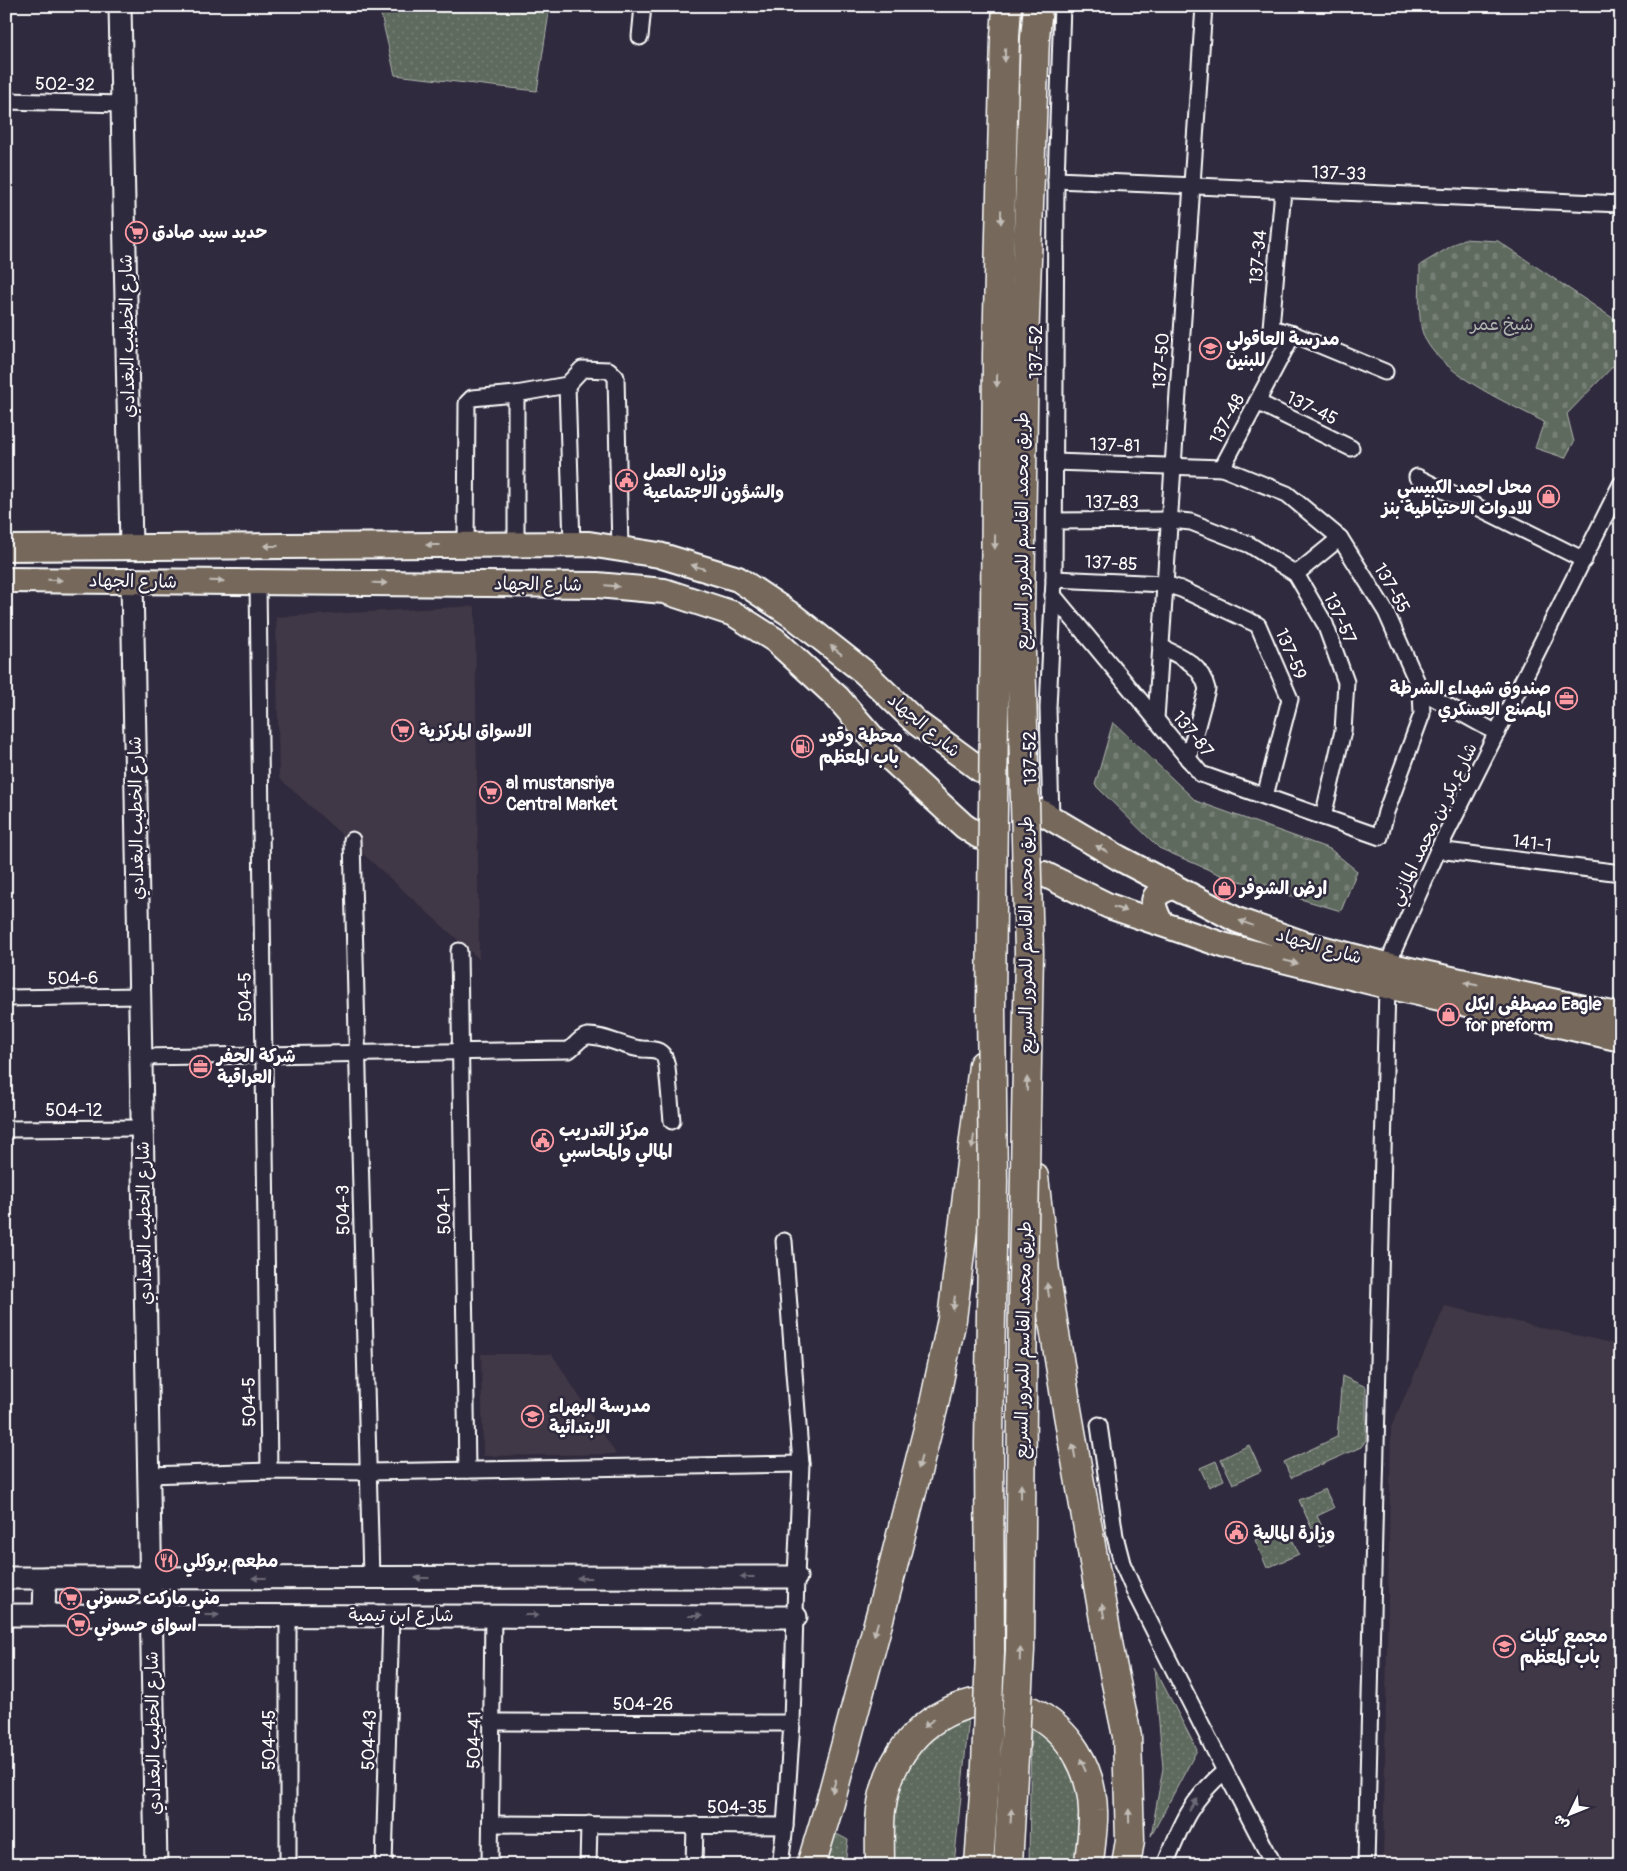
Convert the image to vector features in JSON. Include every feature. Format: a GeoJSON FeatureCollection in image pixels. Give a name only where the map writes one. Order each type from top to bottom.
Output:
{"type":"FeatureCollection","features":[{"type":"Feature","properties":{"kind":"highway","name":"طريق محمد القاسم للمرور السريع"},"geometry":{"type":"LineString","coordinates":[[979,1865],[986,1765],[990,1651],[989,1443],[993,1181],[991,1007],[997,353],[1007,6]]}},
{"type":"Feature","properties":{"kind":"highway","name":"طريق محمد القاسم للمرور السريع"},"geometry":{"type":"LineString","coordinates":[[1008,1865],[1020,1650],[1029,953],[1020,614],[1024,344],[1038,6]]}},
{"type":"Feature","properties":{"kind":"highway"},"geometry":{"type":"LineString","coordinates":[[811,1865],[830,1803],[889,1582],[933,1409],[952,1319],[991,1007]]}},
{"type":"Feature","properties":{"kind":"highway"},"geometry":{"type":"LineString","coordinates":[[1026,1120],[1045,1271],[1065,1399],[1111,1659],[1127,1736],[1130,1840],[1126,1865]]}},
{"type":"Feature","properties":{"kind":"highway"},"geometry":{"type":"LineString","coordinates":[[880,1865],[881,1811],[888,1778],[897,1756],[921,1729],[936,1718],[973,1703]]}},
{"type":"Feature","properties":{"kind":"highway"},"geometry":{"type":"LineString","coordinates":[[1031,1711],[1041,1716],[1064,1735],[1079,1756],[1090,1782],[1094,1811],[1089,1865]]}},
{"type":"Feature","properties":{"kind":"main road","name":"شارع الجهاد"},"geometry":{"type":"LineString","coordinates":[[6,548],[589,544],[659,555],[738,579],[793,616],[864,672],[918,723],[981,770]]}},
{"type":"Feature","properties":{"kind":"main road","name":"شارع الجهاد"},"geometry":{"type":"LineString","coordinates":[[6,580],[597,585],[664,591],[734,614],[775,640],[837,697],[892,759],[964,826],[979,836]]}},
{"type":"Feature","properties":{"kind":"main road"},"geometry":{"type":"LineString","coordinates":[[837,697],[846,701],[860,698],[867,686],[864,672]]}},
{"type":"Feature","properties":{"kind":"main road","name":"شارع الجهاد"},"geometry":{"type":"LineString","coordinates":[[1046,815],[1119,858],[1237,920],[1387,976],[1621,1039]]}},
{"type":"Feature","properties":{"kind":"main road","name":"شارع الجهاد"},"geometry":{"type":"LineString","coordinates":[[1044,874],[1109,906],[1226,946],[1621,1016]]}},
{"type":"Feature","properties":{"kind":"main road"},"geometry":{"type":"LineString","coordinates":[[1161,923],[1154,908],[1154,902],[1156,896],[1173,886]]}},
{"type":"Feature","properties":{"kind":"street","name":"شارع الخطيب البغدادي"},"geometry":{"type":"LineString","coordinates":[[120,6],[132,547]]}},
{"type":"Feature","properties":{"kind":"street"},"geometry":{"type":"LineString","coordinates":[[640,37],[643,6]]}},
{"type":"Feature","properties":{"kind":"street","name":"137-52"},"geometry":{"type":"LineString","coordinates":[[1046,815],[1048,708],[1054,595],[1056,180],[1062,6]]}},
{"type":"Feature","properties":{"kind":"street","name":"137-50"},"geometry":{"type":"LineString","coordinates":[[1156,719],[1204,6]]}},
{"type":"Feature","properties":{"kind":"street","name":"502-32"},"geometry":{"type":"LineString","coordinates":[[6,102],[122,104]]}},
{"type":"Feature","properties":{"kind":"street","name":"137-33"},"geometry":{"type":"LineString","coordinates":[[1056,180],[1621,204]]}},
{"type":"Feature","properties":{"kind":"street","name":"137-34"},"geometry":{"type":"LineString","coordinates":[[1283,190],[1271,328],[1293,334]]}},
{"type":"Feature","properties":{"kind":"street"},"geometry":{"type":"LineString","coordinates":[[1293,334],[1385,372]]}},
{"type":"Feature","properties":{"kind":"street","name":"137-48"},"geometry":{"type":"LineString","coordinates":[[1222,468],[1293,334]]}},
{"type":"Feature","properties":{"kind":"street"},"geometry":{"type":"LineString","coordinates":[[466,545],[467,403],[472,398],[516,394],[566,385],[582,369],[609,370],[616,377],[620,549]]}},
{"type":"Feature","properties":{"kind":"street"},"geometry":{"type":"LineString","coordinates":[[566,385],[572,544]]}},
{"type":"Feature","properties":{"kind":"street"},"geometry":{"type":"LineString","coordinates":[[516,394],[516,545]]}},
{"type":"Feature","properties":{"kind":"street","name":"137-45"},"geometry":{"type":"LineString","coordinates":[[1257,402],[1351,448]]}},
{"type":"Feature","properties":{"kind":"street","name":"137-81"},"geometry":{"type":"LineString","coordinates":[[1055,462],[1173,466]]}},
{"type":"Feature","properties":{"kind":"street","name":"137-55"},"geometry":{"type":"LineString","coordinates":[[1173,466],[1222,468],[1287,494],[1340,538],[1386,612],[1421,691],[1422,714],[1386,812],[1380,836]]}},
{"type":"Feature","properties":{"kind":"street"},"geometry":{"type":"LineString","coordinates":[[1417,477],[1584,560]]}},
{"type":"Feature","properties":{"kind":"street","name":"شارع بكر بن محمد المازني"},"geometry":{"type":"LineString","coordinates":[[1387,976],[1438,850],[1621,484]]}},
{"type":"Feature","properties":{"kind":"street","name":"137-83"},"geometry":{"type":"LineString","coordinates":[[1054,521],[1170,520]]}},
{"type":"Feature","properties":{"kind":"street","name":"137-57"},"geometry":{"type":"LineString","coordinates":[[1170,520],[1191,522],[1250,545],[1296,574],[1325,624],[1346,682],[1343,731],[1324,817]]}},
{"type":"Feature","properties":{"kind":"street"},"geometry":{"type":"LineString","coordinates":[[1296,574],[1340,538]]}},
{"type":"Feature","properties":{"kind":"street","name":"137-85"},"geometry":{"type":"LineString","coordinates":[[1054,579],[1165,584]]}},
{"type":"Feature","properties":{"kind":"street","name":"شارع الخطيب البغدادي"},"geometry":{"type":"LineString","coordinates":[[132,581],[156,1865]]}},
{"type":"Feature","properties":{"kind":"street","name":"504-5"},"geometry":{"type":"LineString","coordinates":[[258,582],[269,1471]]}},
{"type":"Feature","properties":{"kind":"street","name":"137-59"},"geometry":{"type":"LineString","coordinates":[[1165,584],[1258,625],[1290,699],[1265,796]]}},
{"type":"Feature","properties":{"kind":"street","name":"137-87"},"geometry":{"type":"LineString","coordinates":[[1054,595],[1201,774],[1380,836]]}},
{"type":"Feature","properties":{"kind":"street"},"geometry":{"type":"LineString","coordinates":[[1161,647],[1187,659],[1195,665],[1206,683],[1207,689],[1188,759]]}},
{"type":"Feature","properties":{"kind":"street"},"geometry":{"type":"LineString","coordinates":[[1421,691],[1497,733]]}},
{"type":"Feature","properties":{"kind":"street","name":"504-3"},"geometry":{"type":"LineString","coordinates":[[352,840],[371,1578]]}},
{"type":"Feature","properties":{"kind":"street","name":"141-1"},"geometry":{"type":"LineString","coordinates":[[1438,850],[1621,873]]}},
{"type":"Feature","properties":{"kind":"street","name":"504-1"},"geometry":{"type":"LineString","coordinates":[[458,951],[467,1470]]}},
{"type":"Feature","properties":{"kind":"street"},"geometry":{"type":"LineString","coordinates":[[1366,1865],[1387,976]]}},
{"type":"Feature","properties":{"kind":"street","name":"504-6"},"geometry":{"type":"LineString","coordinates":[[6,998],[140,996]]}},
{"type":"Feature","properties":{"kind":"street"},"geometry":{"type":"LineString","coordinates":[[141,1057],[569,1050],[580,1040],[588,1036],[661,1052],[665,1059],[672,1121]]}},
{"type":"Feature","properties":{"kind":"street","name":"504-12"},"geometry":{"type":"LineString","coordinates":[[6,1129],[142,1128]]}},
{"type":"Feature","properties":{"kind":"street","name":"504-35"},"geometry":{"type":"LineString","coordinates":[[491,1824],[785,1826],[792,1724],[801,1464],[784,1241]]}},
{"type":"Feature","properties":{"kind":"street"},"geometry":{"type":"LineString","coordinates":[[1099,1425],[1115,1536],[1122,1563],[1224,1771],[1274,1865]]}},
{"type":"Feature","properties":{"kind":"street"},"geometry":{"type":"LineString","coordinates":[[148,1475],[269,1471],[368,1472],[801,1464]]}},
{"type":"Feature","properties":{"kind":"street","name":"شارع ابن تيمية"},"geometry":{"type":"LineString","coordinates":[[6,1578],[796,1577]]}},
{"type":"Feature","properties":{"kind":"street"},"geometry":{"type":"LineString","coordinates":[[44,1615],[45,1578]]}},
{"type":"Feature","properties":{"kind":"street","name":"شارع ابن تيمية"},"geometry":{"type":"LineString","coordinates":[[6,1615],[493,1615],[796,1608]]}},
{"type":"Feature","properties":{"kind":"street","name":"504-45"},"geometry":{"type":"LineString","coordinates":[[288,1615],[288,1865]]}},
{"type":"Feature","properties":{"kind":"street","name":"504-43"},"geometry":{"type":"LineString","coordinates":[[384,1865],[391,1615]]}},
{"type":"Feature","properties":{"kind":"street","name":"504-41"},"geometry":{"type":"LineString","coordinates":[[490,1865],[493,1615]]}},
{"type":"Feature","properties":{"kind":"street","name":"504-26"},"geometry":{"type":"LineString","coordinates":[[493,1722],[792,1724]]}},
{"type":"Feature","properties":{"kind":"street"},"geometry":{"type":"LineString","coordinates":[[1165,1865],[1181,1823],[1200,1794],[1224,1771]]}},
{"type":"Feature","properties":{"kind":"street"},"geometry":{"type":"LineString","coordinates":[[588,1865],[589,1824]]}},
{"type":"Feature","properties":{"kind":"street"},"geometry":{"type":"LineString","coordinates":[[694,1865],[695,1825]]}},
{"type":"Feature","properties":{"kind":"street"},"geometry":{"type":"LineString","coordinates":[[780,1865],[785,1826]]}},
{"type":"Feature","properties":{"kind":"street"},"geometry":{"type":"LineString","coordinates":[[1357,1865],[1366,1846]]}},
{"type":"Feature","properties":{"kind":"shaded area"},"geometry":{"type":"Polygon","coordinates":[[[475,606],[479,959],[279,778],[276,617],[475,606]]]}},
{"type":"Feature","properties":{"kind":"shaded area","name":"مجمع كليات باب المعظم"},"geometry":{"type":"Polygon","coordinates":[[[1445,1306],[1621,1345],[1621,1865],[1383,1865],[1391,1427],[1445,1306]]]}},
{"type":"Feature","properties":{"kind":"shaded area"},"geometry":{"type":"Polygon","coordinates":[[[481,1354],[552,1354],[616,1454],[483,1456],[481,1354]]]}},
{"type":"Feature","properties":{"kind":"green space"},"geometry":{"type":"Polygon","coordinates":[[[379,6],[550,6],[537,91],[395,75],[379,6]]]}},
{"type":"Feature","properties":{"kind":"green space","name":"شيخ عمر"},"geometry":{"type":"Polygon","coordinates":[[[1463,239],[1498,241],[1617,321],[1620,359],[1567,414],[1574,442],[1565,458],[1535,448],[1544,422],[1492,395],[1454,371],[1438,357],[1427,342],[1420,319],[1420,265],[1463,239]]]}},
{"type":"Feature","properties":{"kind":"green space"},"geometry":{"type":"Polygon","coordinates":[[[1113,722],[1196,801],[1330,849],[1357,871],[1341,911],[1223,876],[1159,848],[1095,785],[1113,722]]]}},
{"type":"Feature","properties":{"kind":"green space"},"geometry":{"type":"Polygon","coordinates":[[[1342,1376],[1366,1387],[1366,1440],[1361,1447],[1291,1478],[1284,1462],[1337,1437],[1342,1376]]]}},
{"type":"Feature","properties":{"kind":"green space"},"geometry":{"type":"Polygon","coordinates":[[[1249,1445],[1261,1471],[1233,1484],[1221,1459],[1249,1445]]]}},
{"type":"Feature","properties":{"kind":"green space"},"geometry":{"type":"Polygon","coordinates":[[[1216,1461],[1224,1480],[1209,1487],[1200,1468],[1216,1461]]]}},
{"type":"Feature","properties":{"kind":"green space"},"geometry":{"type":"Polygon","coordinates":[[[1325,1489],[1334,1508],[1317,1516],[1330,1543],[1320,1547],[1299,1500],[1325,1489]]]}},
{"type":"Feature","properties":{"kind":"green space"},"geometry":{"type":"Polygon","coordinates":[[[1286,1526],[1299,1554],[1267,1568],[1255,1540],[1286,1526]]]}},
{"type":"Feature","properties":{"kind":"green space"},"geometry":{"type":"Polygon","coordinates":[[[1154,1667],[1197,1750],[1151,1836],[1163,1768],[1154,1667]]]}},
{"type":"Feature","properties":{"kind":"green space"},"geometry":{"type":"Polygon","coordinates":[[[969,1717],[954,1865],[893,1865],[890,1844],[899,1786],[917,1752],[943,1730],[969,1717]]]}},
{"type":"Feature","properties":{"kind":"green space"},"geometry":{"type":"Polygon","coordinates":[[[1031,1721],[1054,1740],[1074,1768],[1083,1805],[1077,1865],[1029,1865],[1031,1721]]]}},
{"type":"Feature","properties":{"kind":"green space"},"geometry":{"type":"Polygon","coordinates":[[[829,1830],[848,1840],[845,1865],[821,1865],[829,1830]]]}},
{"type":"Feature","properties":{"kind":"tunnel"},"geometry":{"type":"LineString","coordinates":[[980,836],[1007,855],[1042,873]]}},
{"type":"Feature","properties":{"kind":"place","name":"حديد سيد صادق"},"geometry":{"type":"Point","coordinates":[136,232]}},
{"type":"Feature","properties":{"kind":"place","name":"مدرسة العاقولي للبنين"},"geometry":{"type":"Point","coordinates":[1210,349]}},
{"type":"Feature","properties":{"kind":"place","name":"وزاره العمل والشؤون الاجتماعية"},"geometry":{"type":"Point","coordinates":[627,481]}},
{"type":"Feature","properties":{"kind":"place","name":"محل احمد الكبيسي للادوات الاحتياطية بنز"},"geometry":{"type":"Point","coordinates":[1548,497]}},
{"type":"Feature","properties":{"kind":"place","name":"صندوق شهداء الشرطة المصنع العسكري"},"geometry":{"type":"Point","coordinates":[1567,698]}},
{"type":"Feature","properties":{"kind":"place","name":"الاسواق المركزية"},"geometry":{"type":"Point","coordinates":[403,731]}},
{"type":"Feature","properties":{"kind":"place","name":"محطة وقود باب المعظم"},"geometry":{"type":"Point","coordinates":[803,746]}},
{"type":"Feature","properties":{"kind":"place","name":"al mustansriya Central Market"},"geometry":{"type":"Point","coordinates":[490,793]}},
{"type":"Feature","properties":{"kind":"place","name":"ارض الشوفر"},"geometry":{"type":"Point","coordinates":[1224,888]}},
{"type":"Feature","properties":{"kind":"place","name":"مصطفى ايكل Eagle for preform"},"geometry":{"type":"Point","coordinates":[1449,1014]}},
{"type":"Feature","properties":{"kind":"place","name":"شركة الحفر العراقية"},"geometry":{"type":"Point","coordinates":[201,1066]}},
{"type":"Feature","properties":{"kind":"place","name":"مركز التدريب المالي والمحاسبي"},"geometry":{"type":"Point","coordinates":[543,1140]}},
{"type":"Feature","properties":{"kind":"place","name":"مدرسة البهراء الابتدائية"},"geometry":{"type":"Point","coordinates":[533,1416]}},
{"type":"Feature","properties":{"kind":"place","name":"وزارة المالية"},"geometry":{"type":"Point","coordinates":[1237,1533]}},
{"type":"Feature","properties":{"kind":"place","name":"مطعم بروكلي"},"geometry":{"type":"Point","coordinates":[167,1561]}},
{"type":"Feature","properties":{"kind":"place","name":"مني ماركت حسوني"},"geometry":{"type":"Point","coordinates":[70,1598]}},
{"type":"Feature","properties":{"kind":"place","name":"اسواق حسوني"},"geometry":{"type":"Point","coordinates":[78,1625]}},
{"type":"Feature","properties":{"kind":"place","name":"مجمع كليات باب المعظم"},"geometry":{"type":"Point","coordinates":[1504,1646]}}]}
